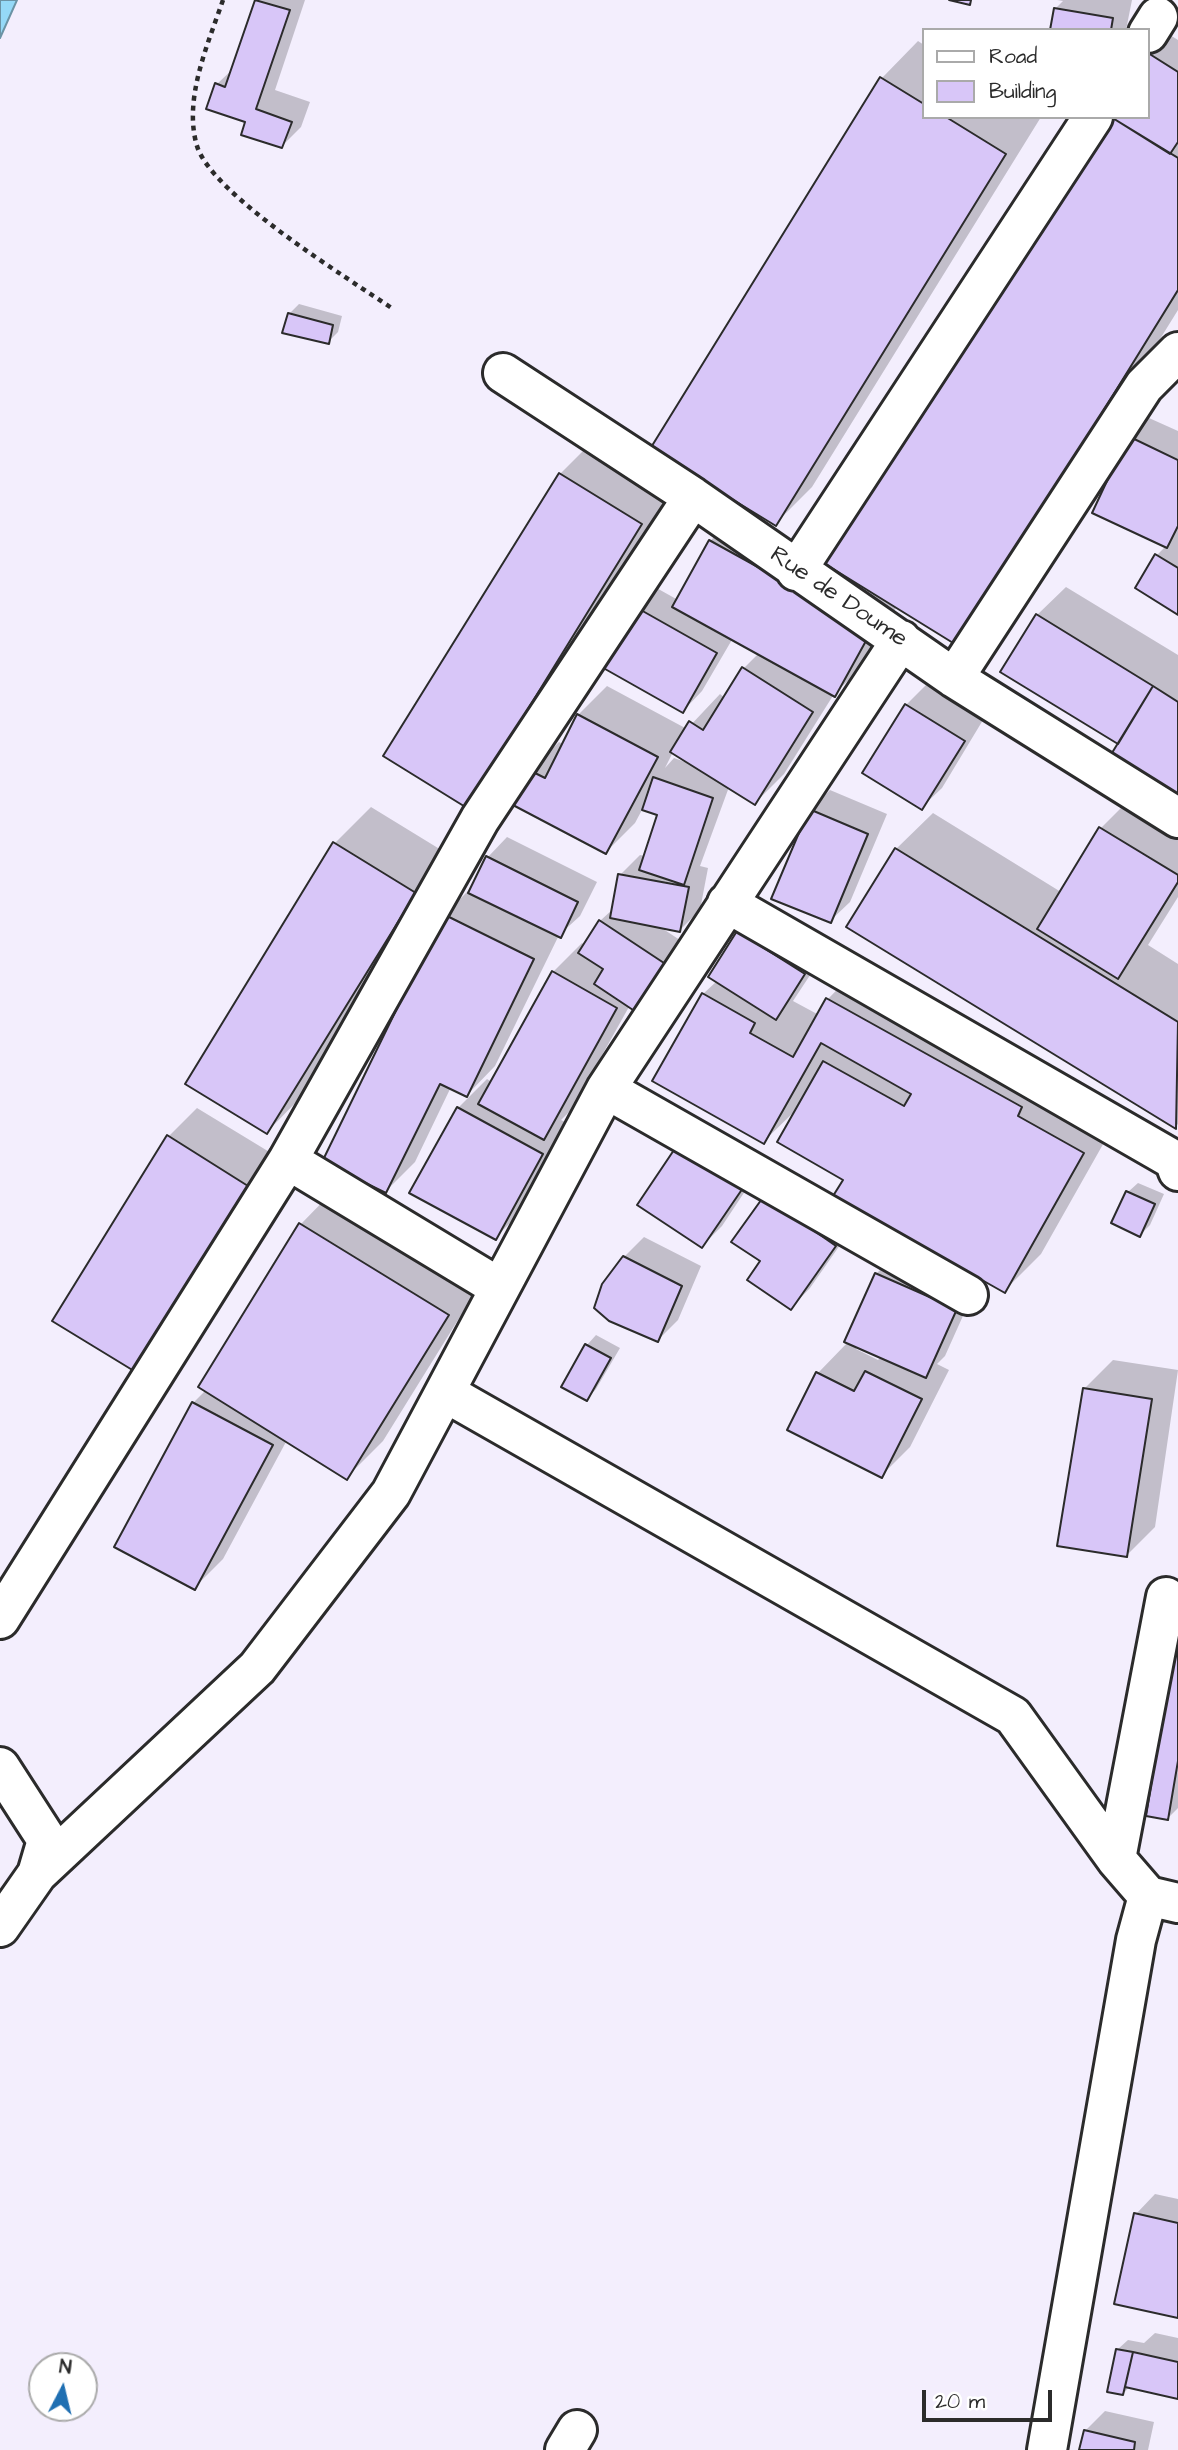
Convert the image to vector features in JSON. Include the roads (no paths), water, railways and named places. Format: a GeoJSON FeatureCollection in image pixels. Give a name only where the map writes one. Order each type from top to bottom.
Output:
{"type":"FeatureCollection","features":[{"type":"Feature","properties":{"kind":"street"},"geometry":{"type":"LineString","coordinates":[[796,571],[1092,119]]}},
{"type":"Feature","properties":{"kind":"street"},"geometry":{"type":"LineString","coordinates":[[954,678],[1144,386],[1176,361]]}},
{"type":"Feature","properties":{"kind":"street","name":"Rue de Doume"},"geometry":{"type":"LineString","coordinates":[[503,373],[693,497],[796,571],[954,678],[1178,818]]}},
{"type":"Feature","properties":{"kind":"street"},"geometry":{"type":"LineString","coordinates":[[0,1619],[288,1160],[480,818],[693,497]]}},
{"type":"Feature","properties":{"kind":"street"},"geometry":{"type":"LineString","coordinates":[[0,1927],[37,1874],[257,1668],[391,1493],[606,1089],[901,640]]}},
{"type":"Feature","properties":{"kind":"street"},"geometry":{"type":"LineString","coordinates":[[727,903],[1176,1162]]}},
{"type":"Feature","properties":{"kind":"street"},"geometry":{"type":"LineString","coordinates":[[606,1089],[968,1295]]}},
{"type":"Feature","properties":{"kind":"street"},"geometry":{"type":"LineString","coordinates":[[288,1160],[500,1289]]}},
{"type":"Feature","properties":{"kind":"street"},"geometry":{"type":"LineString","coordinates":[[446,1392],[1013,1716],[1116,1859],[1163,1900],[1136,1940],[1047,2450]]}},
{"type":"Feature","properties":{"kind":"street"},"geometry":{"type":"LineString","coordinates":[[1116,1859],[1166,1598]]}},
{"type":"Feature","properties":{"kind":"street"},"geometry":{"type":"LineString","coordinates":[[0,1767],[47,1840],[37,1874]]}},
{"type":"Feature","properties":{"kind":"water"},"geometry":{"type":"Polygon","coordinates":[[[0,0],[17,0],[0,38],[0,0]]]}}]}
